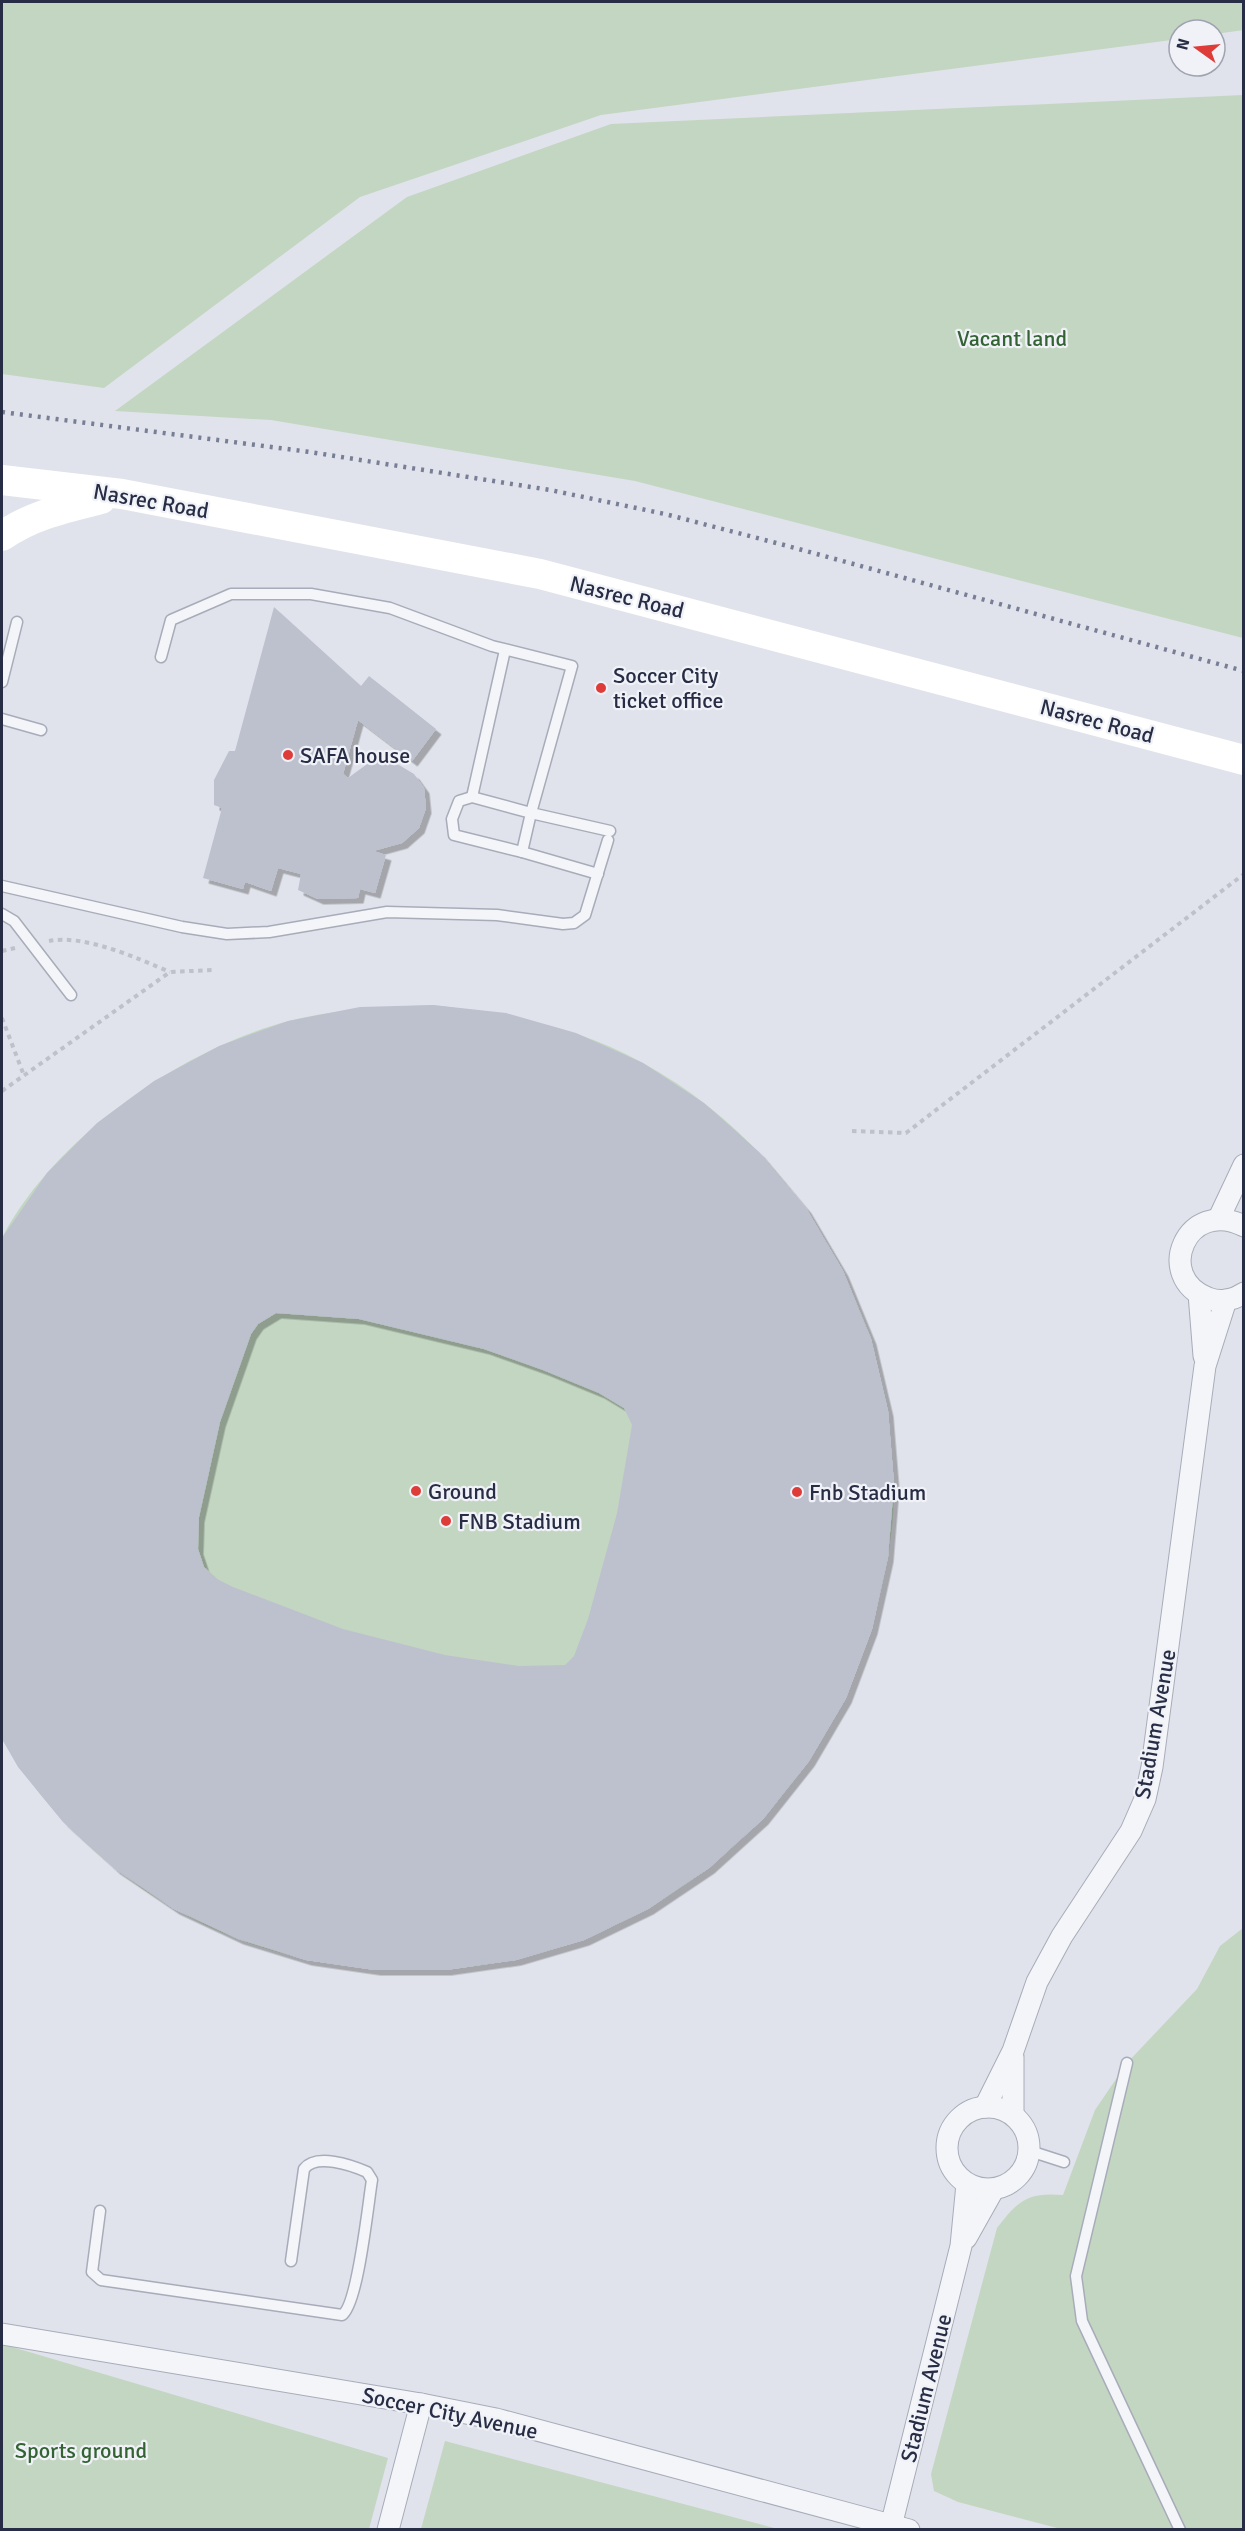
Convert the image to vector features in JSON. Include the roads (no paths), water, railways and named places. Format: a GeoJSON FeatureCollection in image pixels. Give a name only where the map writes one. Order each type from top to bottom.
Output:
{"type":"FeatureCollection","features":[{"type":"Feature","properties":{"kind":"main road","name":"Nasrec Road"},"geometry":{"type":"LineString","coordinates":[[2,480],[122,494],[540,574],[1244,760]]}},
{"type":"Feature","properties":{"kind":"main road"},"geometry":{"type":"LineString","coordinates":[[2,537],[17,526],[48,512],[122,494]]}},
{"type":"Feature","properties":{"kind":"street"},"geometry":{"type":"LineString","coordinates":[[1218,1218],[1244,1166]]}},
{"type":"Feature","properties":{"kind":"street"},"geometry":{"type":"LineString","coordinates":[[1235,1297],[1212,1300],[1198,1294],[1183,1275],[1181,1250],[1195,1228],[1206,1221],[1218,1218],[1233,1220],[1244,1226]]}},
{"type":"Feature","properties":{"kind":"street","name":"Stadium Avenue"},"geometry":{"type":"LineString","coordinates":[[985,2107],[1013,2051],[1037,1982],[1062,1936],[1131,1832],[1145,1799],[1152,1767],[1205,1366],[1198,1294]]}},
{"type":"Feature","properties":{"kind":"street","name":"Stadium Avenue"},"geometry":{"type":"LineString","coordinates":[[1205,1366],[1235,1297]]}},
{"type":"Feature","properties":{"kind":"street","name":"Stadium Avenue"},"geometry":{"type":"LineString","coordinates":[[1013,2051],[1013,2114]]}},
{"type":"Feature","properties":{"kind":"street"},"geometry":{"type":"LineString","coordinates":[[985,2107],[1000,2108],[1013,2114],[1023,2124],[1029,2137],[1030,2151],[1027,2165],[1019,2177],[1007,2186],[993,2190],[980,2189],[967,2184],[950,2165],[948,2140],[951,2130],[965,2114],[985,2107]]}},
{"type":"Feature","properties":{"kind":"street","name":"Stadium Avenue"},"geometry":{"type":"LineString","coordinates":[[897,2528],[961,2246],[967,2184]]}},
{"type":"Feature","properties":{"kind":"street","name":"Stadium Avenue"},"geometry":{"type":"LineString","coordinates":[[961,2246],[993,2190]]}},
{"type":"Feature","properties":{"kind":"street","name":"Soccer City Avenue"},"geometry":{"type":"LineString","coordinates":[[2,2334],[421,2404],[496,2420],[897,2528]]}},
{"type":"Feature","properties":{"kind":"street"},"geometry":{"type":"LineString","coordinates":[[388,2529],[421,2404]]}},
{"type":"Feature","properties":{"kind":"lane"},"geometry":{"type":"LineString","coordinates":[[161,657],[171,620],[231,594],[311,594],[390,608],[505,650],[573,666],[522,852]]}},
{"type":"Feature","properties":{"kind":"lane"},"geometry":{"type":"LineString","coordinates":[[2,682],[17,622]]}},
{"type":"Feature","properties":{"kind":"lane"},"geometry":{"type":"LineString","coordinates":[[472,797],[505,650]]}},
{"type":"Feature","properties":{"kind":"lane"},"geometry":{"type":"LineString","coordinates":[[2,719],[41,730]]}},
{"type":"Feature","properties":{"kind":"lane"},"geometry":{"type":"LineString","coordinates":[[2,886],[200,931],[248,935],[387,912],[440,911],[574,923],[585,915],[598,874],[609,836],[472,797],[459,801],[452,819],[454,835],[598,874]]}},
{"type":"Feature","properties":{"kind":"lane"},"geometry":{"type":"LineString","coordinates":[[2,914],[14,921],[71,995]]}},
{"type":"Feature","properties":{"kind":"lane"},"geometry":{"type":"LineString","coordinates":[[1127,2063],[1076,2276],[1082,2321],[1180,2529]]}},
{"type":"Feature","properties":{"kind":"lane"},"geometry":{"type":"LineString","coordinates":[[1030,2151],[1064,2162]]}},
{"type":"Feature","properties":{"kind":"lane"},"geometry":{"type":"LineString","coordinates":[[100,2211],[92,2271],[101,2280],[342,2315],[350,2307],[358,2273],[372,2180],[367,2172],[321,2160],[308,2163],[304,2169],[291,2261]]}},
{"type":"Feature","properties":{"kind":"railway"},"geometry":{"type":"LineString","coordinates":[[2,412],[310,452],[550,490],[665,514],[784,545],[1244,671]]}},
{"type":"Feature","properties":{"kind":"place","name":"Soccer City ticket office"},"geometry":{"type":"Point","coordinates":[601,688]}},
{"type":"Feature","properties":{"kind":"place","name":"SAFA house"},"geometry":{"type":"Point","coordinates":[288,755]}},
{"type":"Feature","properties":{"kind":"place","name":"Ground"},"geometry":{"type":"Point","coordinates":[416,1491]}},
{"type":"Feature","properties":{"kind":"place","name":"Fnb Stadium"},"geometry":{"type":"Point","coordinates":[797,1492]}},
{"type":"Feature","properties":{"kind":"place","name":"FNB Stadium"},"geometry":{"type":"Point","coordinates":[446,1521]}},
{"type":"Feature","properties":{"kind":"park label","name":"Vacant land"},"geometry":{"type":"Point","coordinates":[1012,338]}},
{"type":"Feature","properties":{"kind":"park label","name":"Sports ground"},"geometry":{"type":"Point","coordinates":[81,2450]}}]}
